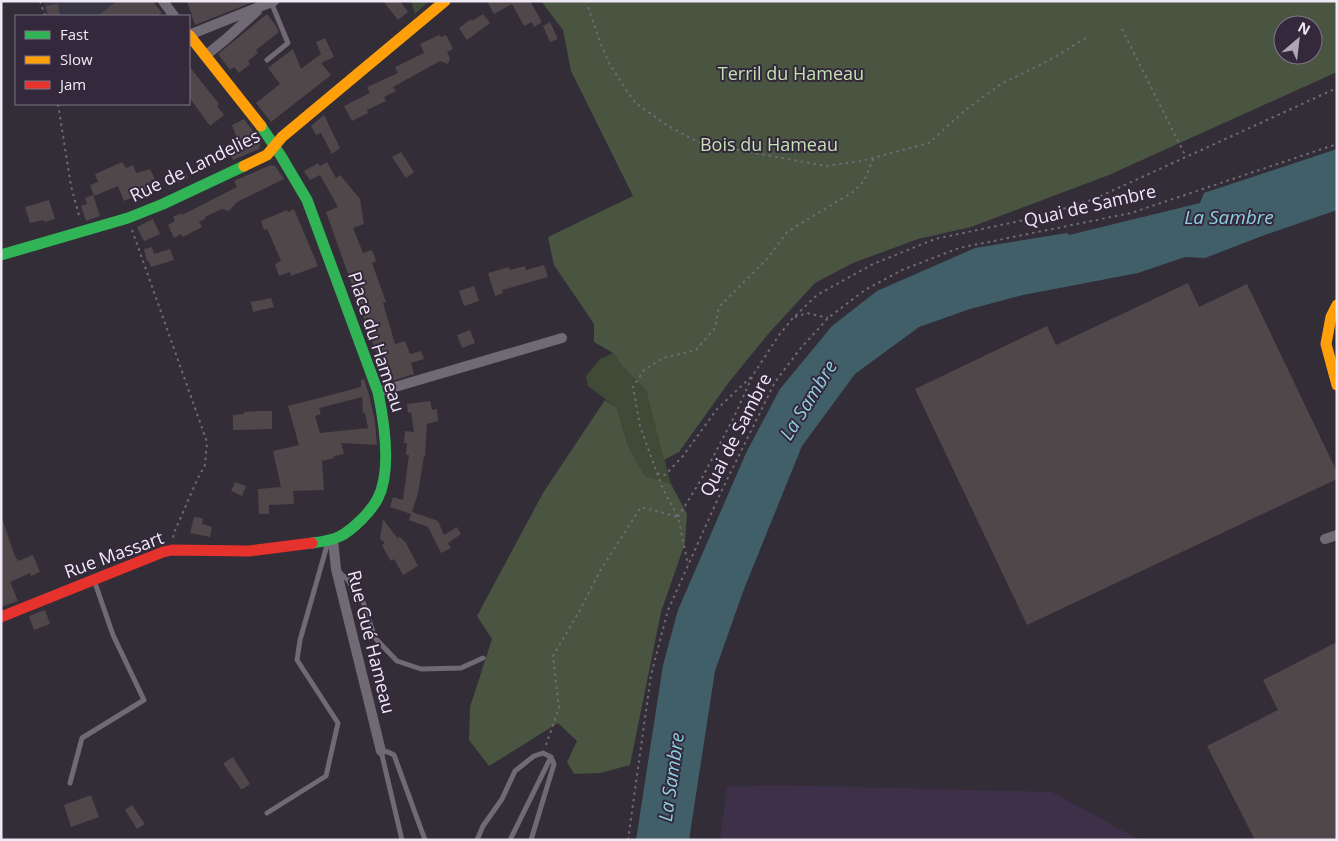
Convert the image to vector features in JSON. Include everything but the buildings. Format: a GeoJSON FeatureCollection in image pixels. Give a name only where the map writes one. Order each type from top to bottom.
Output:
{"type":"FeatureCollection","features":[{"type":"Feature","properties":{"kind":"street"},"geometry":{"type":"LineString","coordinates":[[163,1],[173,15]]}},
{"type":"Feature","properties":{"kind":"street","name":"Rue de Landelies"},"geometry":{"type":"LineString","coordinates":[[1,255],[128,218],[162,204],[267,154],[282,137],[445,1]]}},
{"type":"Feature","properties":{"kind":"street"},"geometry":{"type":"LineString","coordinates":[[190,35],[269,3]]}},
{"type":"Feature","properties":{"kind":"street"},"geometry":{"type":"LineString","coordinates":[[205,56],[269,3]]}},
{"type":"Feature","properties":{"kind":"street","name":"Place du Hameau"},"geometry":{"type":"LineString","coordinates":[[190,36],[261,125],[298,182],[307,200],[378,392],[386,443],[383,486],[378,499],[358,525],[348,533],[330,541]]}},
{"type":"Feature","properties":{"kind":"street"},"geometry":{"type":"LineString","coordinates":[[1337,305],[1331,317],[1326,344],[1337,385]]}},
{"type":"Feature","properties":{"kind":"street"},"geometry":{"type":"LineString","coordinates":[[378,392],[562,338]]}},
{"type":"Feature","properties":{"kind":"street"},"geometry":{"type":"LineString","coordinates":[[1325,539],[1337,535]]}},
{"type":"Feature","properties":{"kind":"street","name":"Rue Massart"},"geometry":{"type":"LineString","coordinates":[[1,617],[163,552],[172,550],[249,551],[330,541]]}},
{"type":"Feature","properties":{"kind":"street","name":"Rue Gué Hameau"},"geometry":{"type":"LineString","coordinates":[[330,541],[381,751]]}},
{"type":"Feature","properties":{"kind":"lane"},"geometry":{"type":"LineString","coordinates":[[267,60],[288,43],[269,3]]}},
{"type":"Feature","properties":{"kind":"lane"},"geometry":{"type":"LineString","coordinates":[[267,814],[326,776],[338,723],[297,660],[300,640],[330,541]]}},
{"type":"Feature","properties":{"kind":"lane"},"geometry":{"type":"LineString","coordinates":[[336,569],[347,579],[363,602],[375,638],[397,661],[421,669],[461,668],[483,658]]}},
{"type":"Feature","properties":{"kind":"lane"},"geometry":{"type":"LineString","coordinates":[[70,783],[82,738],[144,700],[113,635],[94,580]]}},
{"type":"Feature","properties":{"kind":"lane"},"geometry":{"type":"LineString","coordinates":[[402,840],[381,751],[394,755],[425,840]]}},
{"type":"Feature","properties":{"kind":"lane"},"geometry":{"type":"LineString","coordinates":[[477,840],[483,826],[502,799],[515,771],[534,756],[543,753],[551,757],[554,764],[553,773],[531,840]]}},
{"type":"Feature","properties":{"kind":"lane"},"geometry":{"type":"LineString","coordinates":[[510,840],[551,757]]}},
{"type":"Feature","properties":{"kind":"path"},"geometry":{"type":"LineString","coordinates":[[40,1],[45,15]]}},
{"type":"Feature","properties":{"kind":"path"},"geometry":{"type":"LineString","coordinates":[[586,1],[609,63],[628,93],[637,104],[668,126],[700,142],[826,166],[874,157],[929,143],[964,111],[1001,84],[1048,61],[1089,36]]}},
{"type":"Feature","properties":{"kind":"path"},"geometry":{"type":"LineString","coordinates":[[1122,29],[1186,157]]}},
{"type":"Feature","properties":{"kind":"path"},"geometry":{"type":"LineString","coordinates":[[678,517],[702,478],[734,417],[753,375],[793,318],[816,295],[873,264],[935,240],[1034,218],[1094,199],[1337,88]]}},
{"type":"Feature","properties":{"kind":"path"},"geometry":{"type":"LineString","coordinates":[[58,105],[71,186],[80,216],[82,231]]}},
{"type":"Feature","properties":{"kind":"path","name":"Quai de Sambre"},"geometry":{"type":"LineString","coordinates":[[628,840],[651,675],[668,610],[720,494],[775,382],[800,349],[828,318],[865,290],[902,270],[958,248],[1131,214],[1337,144]]}},
{"type":"Feature","properties":{"kind":"path"},"geometry":{"type":"LineString","coordinates":[[688,565],[678,517],[657,473],[640,426],[633,387],[644,370],[664,358],[696,350],[715,328],[719,307],[768,258],[787,232],[853,192],[864,180],[874,157]]}},
{"type":"Feature","properties":{"kind":"path"},"geometry":{"type":"LineString","coordinates":[[128,218],[207,442],[205,465],[196,480],[174,533],[172,550]]}},
{"type":"Feature","properties":{"kind":"path"},"geometry":{"type":"LineString","coordinates":[[793,318],[807,313],[828,318]]}},
{"type":"Feature","properties":{"kind":"path"},"geometry":{"type":"LineString","coordinates":[[657,473],[665,475],[683,456],[717,409],[753,375]]}},
{"type":"Feature","properties":{"kind":"path"},"geometry":{"type":"LineString","coordinates":[[543,753],[558,708],[553,656],[600,571],[641,507],[678,517]]}},
{"type":"Feature","properties":{"kind":"shaded area"},"geometry":{"type":"Polygon","coordinates":[[[44,1],[150,1],[161,15],[46,15],[44,1]]]}},
{"type":"Feature","properties":{"kind":"shaded area"},"geometry":{"type":"Polygon","coordinates":[[[774,785],[1052,792],[1140,840],[720,840],[727,787],[774,785]]]}},
{"type":"Feature","properties":{"kind":"green space"},"geometry":{"type":"Polygon","coordinates":[[[411,1],[429,1],[415,14],[411,1]]]}},
{"type":"Feature","properties":{"kind":"green space","name":"Bois du Hameau"},"geometry":{"type":"Polygon","coordinates":[[[541,1],[1337,1],[1337,72],[1109,175],[971,227],[918,239],[853,263],[815,283],[769,333],[729,382],[679,452],[664,460],[646,390],[623,367],[613,353],[594,342],[594,324],[554,265],[548,237],[633,196],[571,71],[563,30],[541,1]]]}},
{"type":"Feature","properties":{"kind":"green space"},"geometry":{"type":"Polygon","coordinates":[[[613,353],[623,367],[646,390],[671,484],[645,476],[628,446],[617,408],[588,386],[586,376],[600,359],[613,353]]]}},
{"type":"Feature","properties":{"kind":"green space"},"geometry":{"type":"Polygon","coordinates":[[[605,400],[617,408],[628,446],[645,476],[671,484],[687,514],[685,543],[661,612],[630,765],[600,773],[574,774],[567,762],[577,741],[558,723],[489,766],[469,740],[470,707],[492,639],[477,616],[543,493],[605,400]]]}},
{"type":"Feature","properties":{"kind":"water","name":"La Sambre"},"geometry":{"type":"Polygon","coordinates":[[[1337,149],[1337,210],[1205,258],[1185,257],[1138,273],[1023,295],[970,309],[919,327],[855,374],[802,446],[744,589],[715,671],[689,840],[636,840],[663,665],[678,610],[746,453],[780,389],[832,326],[877,291],[975,248],[1067,233],[1069,235],[1200,203],[1204,193],[1337,149]]]}},
{"type":"Feature","properties":{"kind":"traffic: fast"},"geometry":{"type":"LineString","coordinates":[[261,126],[307,200],[378,392],[386,445],[385,474],[382,487],[375,504],[369,512],[345,534],[327,541],[312,543]]}},
{"type":"Feature","properties":{"kind":"traffic: fast"},"geometry":{"type":"LineString","coordinates":[[1,255],[128,218],[163,204],[244,166]]}},
{"type":"Feature","properties":{"kind":"traffic: slow"},"geometry":{"type":"LineString","coordinates":[[244,166],[267,155],[282,137],[445,1]]}},
{"type":"Feature","properties":{"kind":"traffic: slow"},"geometry":{"type":"LineString","coordinates":[[190,36],[261,126]]}},
{"type":"Feature","properties":{"kind":"traffic: slow"},"geometry":{"type":"LineString","coordinates":[[1337,305],[1331,317],[1326,344],[1337,385]]}},
{"type":"Feature","properties":{"kind":"traffic: jam"},"geometry":{"type":"LineString","coordinates":[[1,617],[163,552],[172,550],[249,551],[312,543]]}},
{"type":"Feature","properties":{"kind":"park label","name":"Terril du Hameau"},"geometry":{"type":"Point","coordinates":[791,74]}}]}
